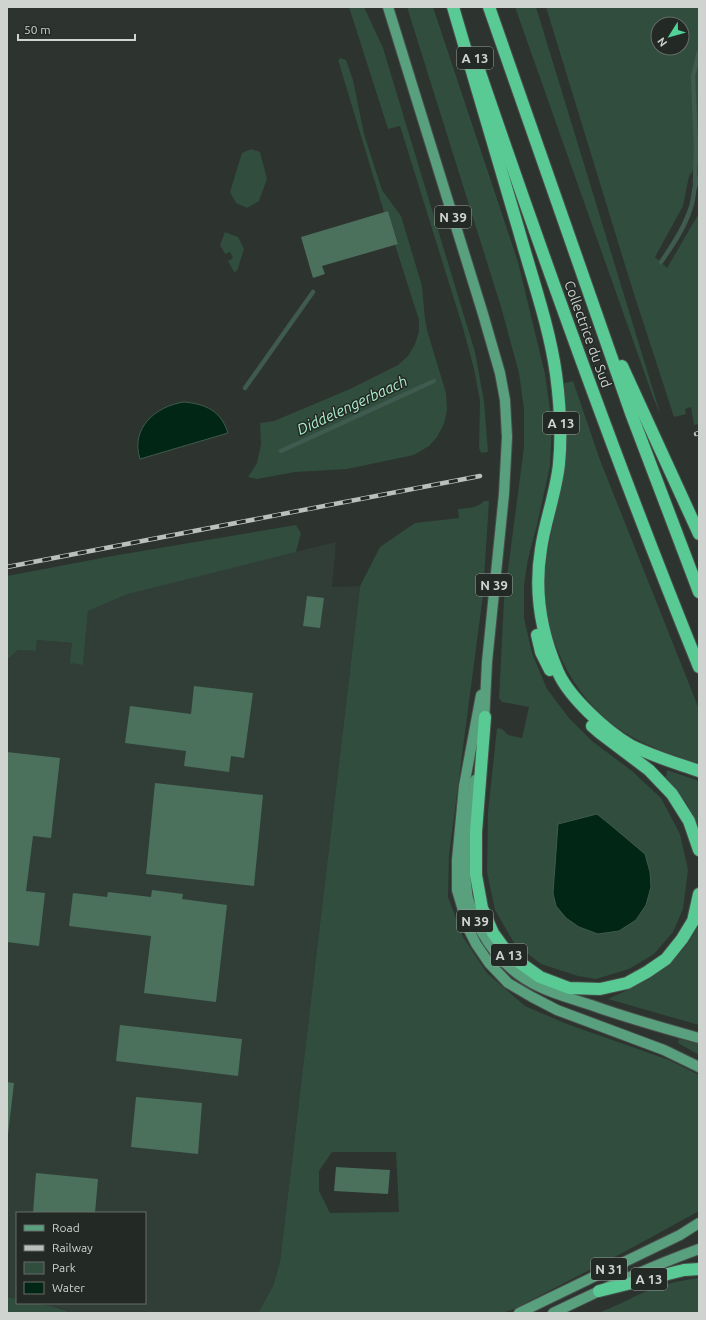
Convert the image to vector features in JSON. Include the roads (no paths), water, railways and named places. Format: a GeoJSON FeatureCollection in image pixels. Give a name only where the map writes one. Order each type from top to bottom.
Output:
{"type":"FeatureCollection","features":[{"type":"Feature","properties":{"kind":"highway","name":"A 13"},"geometry":{"type":"LineString","coordinates":[[453,7],[544,316],[556,373],[561,425],[559,466],[541,550],[531,581],[532,614],[541,652],[558,687],[577,712],[600,733],[649,770],[672,794],[689,821],[699,850]]}},
{"type":"Feature","properties":{"kind":"highway","name":"Collectrice du Sud"},"geometry":{"type":"LineString","coordinates":[[458,7],[578,351],[699,667]]}},
{"type":"Feature","properties":{"kind":"highway","name":"Collectrice du Sud"},"geometry":{"type":"LineString","coordinates":[[489,7],[631,413],[699,592]]}},
{"type":"Feature","properties":{"kind":"highway","name":"A 13"},"geometry":{"type":"LineString","coordinates":[[593,303],[699,534]]}},
{"type":"Feature","properties":{"kind":"highway","name":"A 13"},"geometry":{"type":"LineString","coordinates":[[541,550],[538,582],[540,616],[547,644],[559,674],[578,701],[603,725],[630,744],[656,756],[699,771]]}},
{"type":"Feature","properties":{"kind":"highway","name":"A 13"},"geometry":{"type":"LineString","coordinates":[[485,717],[476,832],[476,876],[482,908],[493,933],[509,955],[540,977],[569,988],[600,989],[627,983],[666,959],[682,939],[693,921],[699,894]]}},
{"type":"Feature","properties":{"kind":"highway","name":"A 13"},"geometry":{"type":"LineString","coordinates":[[599,1291],[684,1270],[699,1269]]}},
{"type":"Feature","properties":{"kind":"main road","name":"N 39"},"geometry":{"type":"LineString","coordinates":[[388,7],[487,328],[500,373],[505,400],[507,438],[504,494],[487,662],[485,717],[467,830],[464,866],[467,894],[476,922],[488,943],[501,960],[521,976],[539,987],[630,1019],[699,1038]]}},
{"type":"Feature","properties":{"kind":"main road","name":"N 39"},"geometry":{"type":"LineString","coordinates":[[487,662],[464,786],[457,860],[457,890],[469,930],[476,944],[489,963],[508,983],[532,997],[557,1010],[664,1050],[699,1067]]}},
{"type":"Feature","properties":{"kind":"main road","name":"N 31"},"geometry":{"type":"LineString","coordinates":[[519,1313],[680,1235],[699,1224]]}},
{"type":"Feature","properties":{"kind":"main road","name":"N 31"},"geometry":{"type":"LineString","coordinates":[[553,1313],[672,1259],[699,1249]]}},
{"type":"Feature","properties":{"kind":"water"},"geometry":{"type":"Polygon","coordinates":[[[184,402],[206,407],[212,410],[221,419],[228,433],[140,459],[138,448],[139,438],[142,428],[148,420],[164,408],[184,402]]]}},
{"type":"Feature","properties":{"kind":"water"},"geometry":{"type":"Polygon","coordinates":[[[597,814],[645,854],[650,872],[651,887],[646,905],[636,920],[619,931],[598,934],[579,927],[566,918],[556,906],[553,893],[558,824],[597,814]]]}},
{"type":"Feature","properties":{"kind":"waterway"},"geometry":{"type":"LineString","coordinates":[[695,184],[696,147],[693,76],[699,52]]}},
{"type":"Feature","properties":{"kind":"waterway","name":"Diddelengerbaach"},"geometry":{"type":"LineString","coordinates":[[661,262],[682,229],[692,203],[695,185],[699,177]]}},
{"type":"Feature","properties":{"kind":"waterway"},"geometry":{"type":"LineString","coordinates":[[245,388],[313,292]]}},
{"type":"Feature","properties":{"kind":"waterway","name":"Diddelengerbaach"},"geometry":{"type":"LineString","coordinates":[[281,451],[434,381]]}},
{"type":"Feature","properties":{"kind":"railway"},"geometry":{"type":"LineString","coordinates":[[7,567],[480,476]]}}]}
